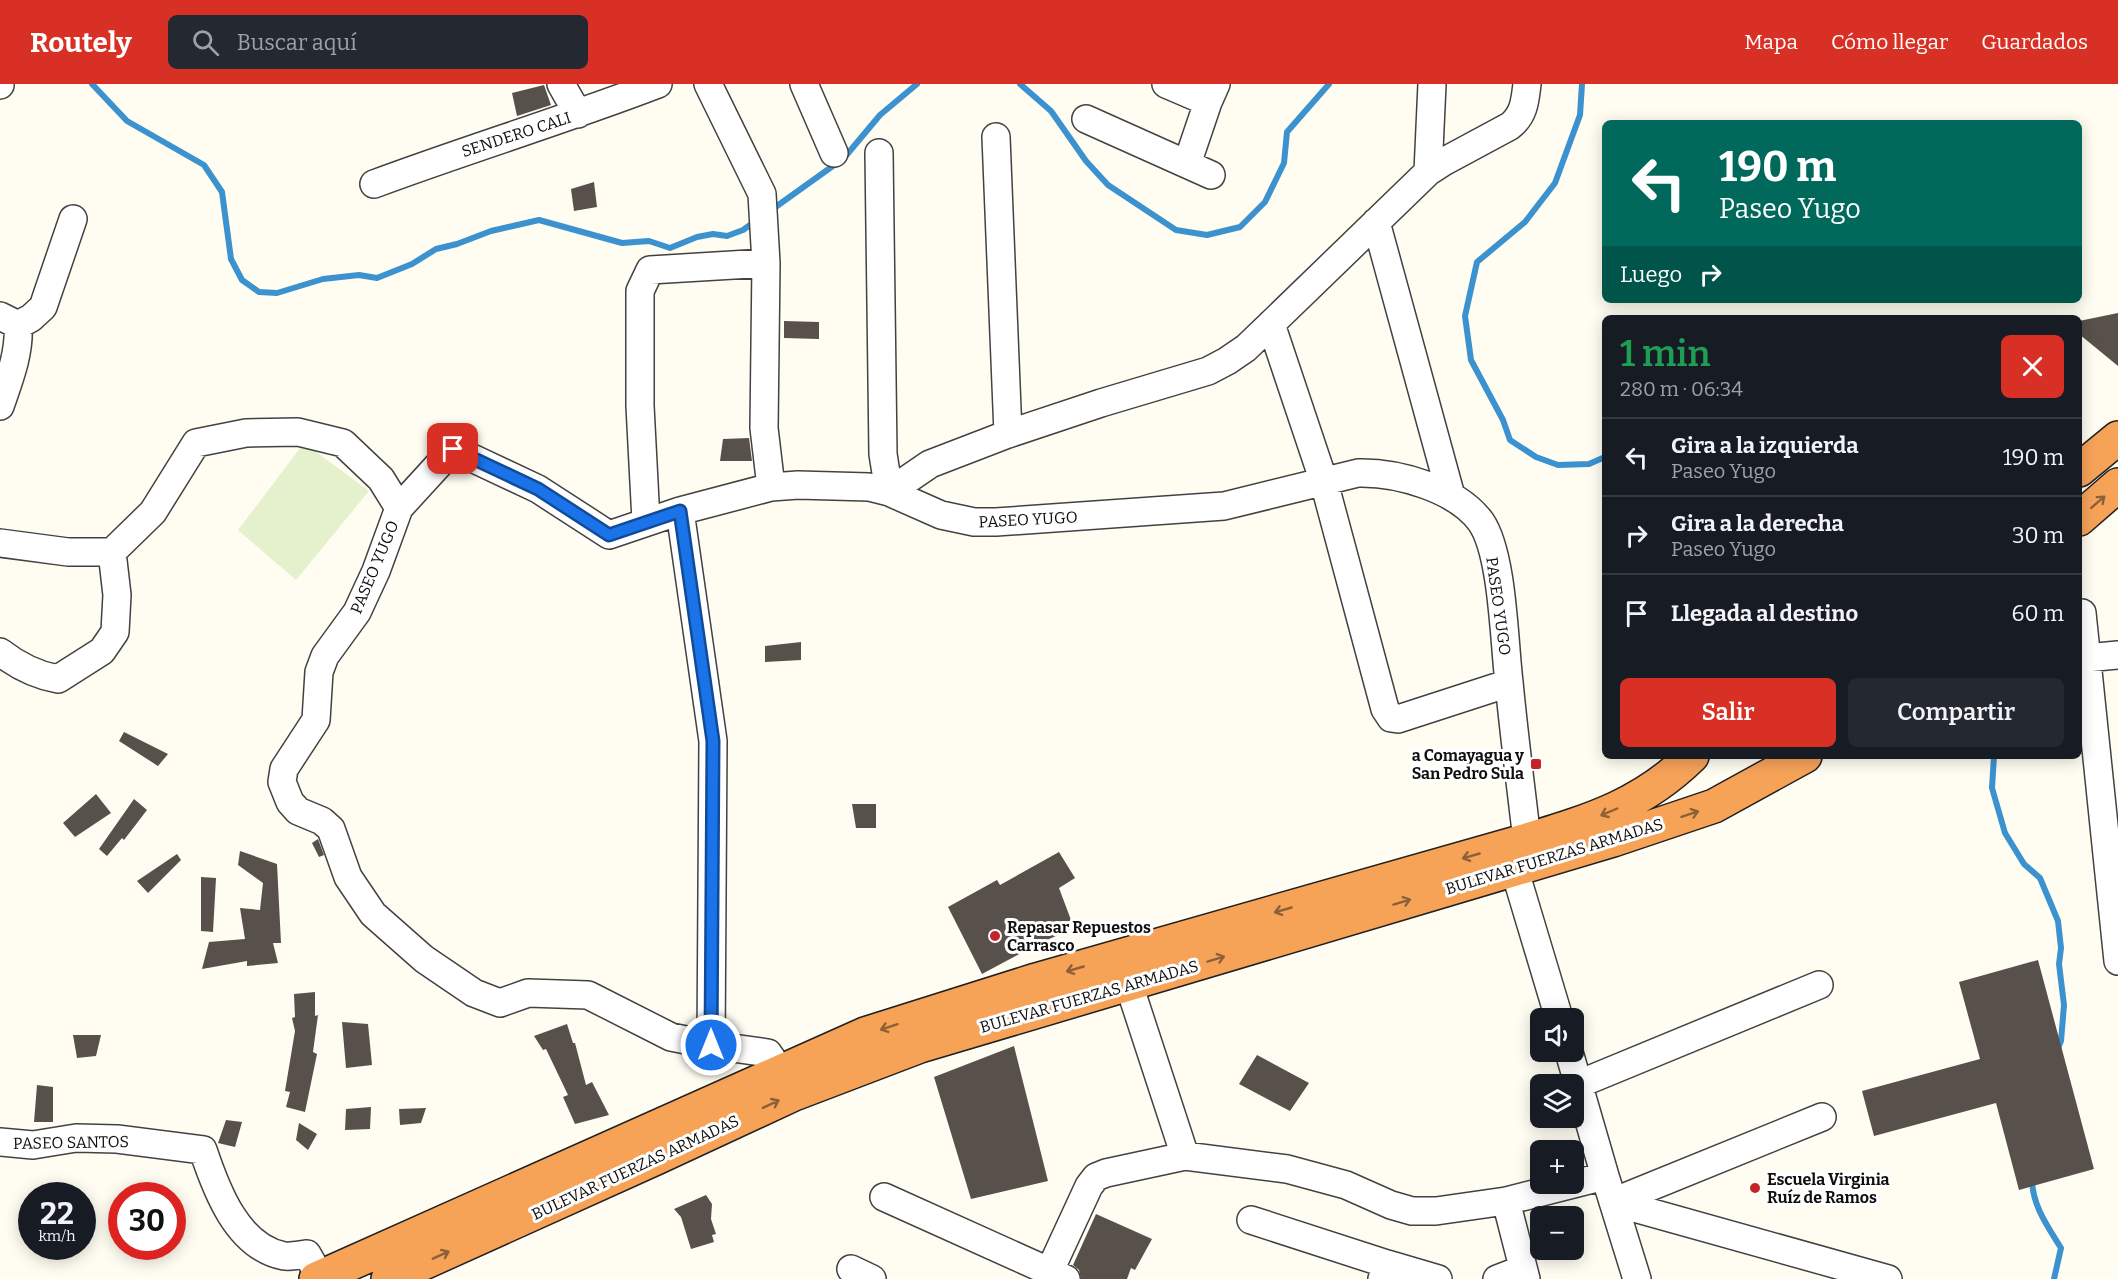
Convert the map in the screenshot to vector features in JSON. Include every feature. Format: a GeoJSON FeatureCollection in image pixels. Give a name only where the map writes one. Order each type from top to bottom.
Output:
{"type":"FeatureCollection","features":[{"type":"Feature","properties":{"kind":"highway"},"geometry":{"type":"LineString","coordinates":[[2082,468],[2118,438]]}},
{"type":"Feature","properties":{"kind":"highway"},"geometry":{"type":"LineString","coordinates":[[2082,516],[2118,485]]}},
{"type":"Feature","properties":{"kind":"highway","name":"BULEVAR FUERZAS ARMADAS"},"geometry":{"type":"LineString","coordinates":[[388,1279],[794,1094],[920,1046],[1129,985],[1520,854],[1581,823],[1631,802],[1672,776],[1689,759]]}},
{"type":"Feature","properties":{"kind":"highway","name":"BULEVAR FUERZAS ARMADAS"},"geometry":{"type":"LineString","coordinates":[[318,1278],[865,1034],[1036,980],[1520,854],[1556,858],[1714,806],[1800,759]]}},
{"type":"Feature","properties":{"kind":"street"},"geometry":{"type":"LineString","coordinates":[[561,84],[578,114]]}},
{"type":"Feature","properties":{"kind":"street","name":"SENDERO CALI"},"geometry":{"type":"LineString","coordinates":[[374,184],[442,158],[578,114],[658,84]]}},
{"type":"Feature","properties":{"kind":"street"},"geometry":{"type":"LineString","coordinates":[[708,84],[762,194],[766,263],[764,428],[771,487]]}},
{"type":"Feature","properties":{"kind":"street"},"geometry":{"type":"LineString","coordinates":[[804,84],[834,153]]}},
{"type":"Feature","properties":{"kind":"street"},"geometry":{"type":"LineString","coordinates":[[1166,84],[1212,93],[1187,164]]}},
{"type":"Feature","properties":{"kind":"street"},"geometry":{"type":"LineString","coordinates":[[1428,172],[1432,84]]}},
{"type":"Feature","properties":{"kind":"street"},"geometry":{"type":"LineString","coordinates":[[879,153],[883,454],[889,492],[930,464],[1008,434],[1208,371],[1227,361],[1246,348],[1428,172],[1517,121],[1525,103],[1527,84]]}},
{"type":"Feature","properties":{"kind":"street"},"geometry":{"type":"LineString","coordinates":[[1086,119],[1211,175]]}},
{"type":"Feature","properties":{"kind":"street"},"geometry":{"type":"LineString","coordinates":[[996,137],[1008,434]]}},
{"type":"Feature","properties":{"kind":"street"},"geometry":{"type":"LineString","coordinates":[[0,406],[16,358],[9,321],[31,318],[42,307],[73,219]]}},
{"type":"Feature","properties":{"kind":"street"},"geometry":{"type":"LineString","coordinates":[[1376,222],[1451,496]]}},
{"type":"Feature","properties":{"kind":"street"},"geometry":{"type":"LineString","coordinates":[[646,521],[639,406],[640,291],[650,270],[766,263]]}},
{"type":"Feature","properties":{"kind":"street"},"geometry":{"type":"LineString","coordinates":[[1271,324],[1324,482],[1385,709],[1391,718],[1398,719],[1509,683]]}},
{"type":"Feature","properties":{"kind":"street"},"geometry":{"type":"LineString","coordinates":[[0,543],[68,552],[112,552],[153,512],[196,443],[246,433],[298,432],[343,443],[381,479],[399,508]]}},
{"type":"Feature","properties":{"kind":"street","name":"PASEO YUGO"},"geometry":{"type":"LineString","coordinates":[[781,1072],[768,1053],[670,1037],[588,995],[528,993],[500,1003],[474,993],[424,959],[373,915],[348,877],[331,829],[322,821],[298,811],[290,802],[282,782],[284,769],[316,720],[319,672],[325,656],[357,612],[376,571],[399,508],[453,449],[538,489],[609,535],[680,511],[771,487],[798,485],[869,487],[889,492],[941,515],[974,522],[1224,506],[1358,472],[1374,472],[1412,480],[1451,496],[1471,512],[1489,536],[1499,582],[1509,683],[1520,854],[1557,1008]]}},
{"type":"Feature","properties":{"kind":"street"},"geometry":{"type":"LineString","coordinates":[[680,511],[713,741],[711,1045]]}},
{"type":"Feature","properties":{"kind":"street"},"geometry":{"type":"LineString","coordinates":[[0,652],[36,675],[58,680],[102,651],[115,632],[117,595],[112,552]]}},
{"type":"Feature","properties":{"kind":"street"},"geometry":{"type":"LineString","coordinates":[[2082,613],[2114,884],[2118,961]]}},
{"type":"Feature","properties":{"kind":"street"},"geometry":{"type":"LineString","coordinates":[[2086,658],[2118,655]]}},
{"type":"Feature","properties":{"kind":"street"},"geometry":{"type":"LineString","coordinates":[[1129,985],[1185,1156]]}},
{"type":"Feature","properties":{"kind":"street"},"geometry":{"type":"LineString","coordinates":[[1584,1082],[1819,985]]}},
{"type":"Feature","properties":{"kind":"street"},"geometry":{"type":"LineString","coordinates":[[1584,1102],[1637,1279]]}},
{"type":"Feature","properties":{"kind":"street"},"geometry":{"type":"LineString","coordinates":[[1613,1202],[1822,1117]]}},
{"type":"Feature","properties":{"kind":"street","name":"PASEO SANTOS"},"geometry":{"type":"LineString","coordinates":[[0,1142],[33,1145],[76,1138],[117,1139],[202,1150],[236,1222],[271,1253],[286,1257],[307,1254],[318,1278]]}},
{"type":"Feature","properties":{"kind":"street"},"geometry":{"type":"LineString","coordinates":[[884,1197],[1054,1276],[1089,1186],[1096,1177],[1185,1156],[1287,1169],[1308,1174],[1346,1185],[1390,1205],[1412,1211],[1436,1211],[1506,1201],[1605,1176]]}},
{"type":"Feature","properties":{"kind":"street"},"geometry":{"type":"LineString","coordinates":[[1497,1279],[1525,1274],[1506,1201]]}},
{"type":"Feature","properties":{"kind":"street"},"geometry":{"type":"LineString","coordinates":[[1613,1202],[1888,1279]]}},
{"type":"Feature","properties":{"kind":"street"},"geometry":{"type":"LineString","coordinates":[[1251,1220],[1384,1271],[1438,1279]]}},
{"type":"Feature","properties":{"kind":"green space"},"geometry":{"type":"Polygon","coordinates":[[[304,443],[369,491],[296,580],[238,530],[304,443]]]}},
{"type":"Feature","properties":{"kind":"building"},"geometry":{"type":"Polygon","coordinates":[[[544,85],[551,105],[517,116],[512,93],[544,85]]]}},
{"type":"Feature","properties":{"kind":"building"},"geometry":{"type":"Polygon","coordinates":[[[594,182],[597,207],[574,211],[571,189],[594,182]]]}},
{"type":"Feature","properties":{"kind":"building"},"geometry":{"type":"Polygon","coordinates":[[[2118,313],[2118,366],[2082,336],[2082,320],[2118,313]]]}},
{"type":"Feature","properties":{"kind":"building"},"geometry":{"type":"Polygon","coordinates":[[[784,321],[819,322],[819,339],[784,338],[784,321]]]}},
{"type":"Feature","properties":{"kind":"building"},"geometry":{"type":"Polygon","coordinates":[[[749,438],[752,461],[720,461],[723,439],[749,438]]]}},
{"type":"Feature","properties":{"kind":"building"},"geometry":{"type":"Polygon","coordinates":[[[801,642],[801,660],[765,662],[765,646],[801,642]]]}},
{"type":"Feature","properties":{"kind":"building"},"geometry":{"type":"Polygon","coordinates":[[[124,732],[168,754],[158,766],[119,741],[124,732]]]}},
{"type":"Feature","properties":{"kind":"building"},"geometry":{"type":"Polygon","coordinates":[[[96,794],[111,813],[75,837],[63,823],[96,794]]]}},
{"type":"Feature","properties":{"kind":"building"},"geometry":{"type":"Polygon","coordinates":[[[134,799],[147,810],[124,840],[122,838],[107,856],[99,849],[134,799]]]}},
{"type":"Feature","properties":{"kind":"building"},"geometry":{"type":"Polygon","coordinates":[[[852,804],[876,804],[876,828],[856,828],[852,804]]]}},
{"type":"Feature","properties":{"kind":"building"},"geometry":{"type":"Polygon","coordinates":[[[318,839],[324,855],[319,857],[312,843],[318,839]]]}},
{"type":"Feature","properties":{"kind":"building"},"geometry":{"type":"Polygon","coordinates":[[[240,851],[277,864],[281,943],[273,943],[278,963],[247,966],[247,961],[202,969],[209,942],[245,939],[240,908],[260,910],[263,883],[238,865],[240,851]]]}},
{"type":"Feature","properties":{"kind":"building"},"geometry":{"type":"Polygon","coordinates":[[[1059,852],[1075,878],[1059,888],[1074,928],[982,974],[948,907],[997,880],[1000,885],[1059,852]]]}},
{"type":"Feature","properties":{"kind":"building"},"geometry":{"type":"Polygon","coordinates":[[[177,854],[181,860],[148,893],[137,881],[177,854]]]}},
{"type":"Feature","properties":{"kind":"building"},"geometry":{"type":"Polygon","coordinates":[[[201,877],[216,878],[213,932],[201,931],[201,877]]]}},
{"type":"Feature","properties":{"kind":"building"},"geometry":{"type":"Polygon","coordinates":[[[2038,960],[2094,1169],[2019,1190],[1996,1103],[1874,1136],[1862,1091],[1980,1059],[1959,982],[2038,960]]]}},
{"type":"Feature","properties":{"kind":"building"},"geometry":{"type":"Polygon","coordinates":[[[315,992],[315,1016],[318,1015],[313,1052],[317,1054],[305,1112],[286,1107],[290,1092],[285,1091],[295,1031],[292,1018],[295,1017],[294,994],[315,992]]]}},
{"type":"Feature","properties":{"kind":"building"},"geometry":{"type":"Polygon","coordinates":[[[342,1022],[368,1024],[372,1065],[346,1068],[342,1022]]]}},
{"type":"Feature","properties":{"kind":"building"},"geometry":{"type":"Polygon","coordinates":[[[567,1024],[573,1043],[575,1043],[586,1085],[592,1082],[609,1115],[575,1124],[563,1097],[568,1095],[546,1049],[543,1050],[534,1036],[567,1024]]]}},
{"type":"Feature","properties":{"kind":"building"},"geometry":{"type":"Polygon","coordinates":[[[73,1035],[101,1035],[96,1056],[77,1058],[73,1035]]]}},
{"type":"Feature","properties":{"kind":"building"},"geometry":{"type":"Polygon","coordinates":[[[1014,1046],[1048,1181],[971,1199],[934,1077],[1014,1046]]]}},
{"type":"Feature","properties":{"kind":"building"},"geometry":{"type":"Polygon","coordinates":[[[1257,1055],[1309,1083],[1290,1111],[1239,1084],[1257,1055]]]}},
{"type":"Feature","properties":{"kind":"building"},"geometry":{"type":"Polygon","coordinates":[[[37,1085],[53,1087],[53,1122],[34,1122],[37,1085]]]}},
{"type":"Feature","properties":{"kind":"building"},"geometry":{"type":"Polygon","coordinates":[[[371,1107],[370,1129],[345,1130],[346,1109],[371,1107]]]}},
{"type":"Feature","properties":{"kind":"building"},"geometry":{"type":"Polygon","coordinates":[[[426,1108],[421,1123],[400,1125],[399,1109],[426,1108]]]}},
{"type":"Feature","properties":{"kind":"building"},"geometry":{"type":"Polygon","coordinates":[[[226,1120],[242,1122],[235,1147],[218,1143],[226,1120]]]}},
{"type":"Feature","properties":{"kind":"building"},"geometry":{"type":"Polygon","coordinates":[[[299,1123],[317,1134],[308,1150],[296,1140],[299,1123]]]}},
{"type":"Feature","properties":{"kind":"building"},"geometry":{"type":"Polygon","coordinates":[[[706,1195],[712,1204],[711,1219],[716,1234],[712,1235],[714,1242],[691,1249],[681,1217],[674,1209],[706,1195]]]}},
{"type":"Feature","properties":{"kind":"building"},"geometry":{"type":"Polygon","coordinates":[[[1096,1214],[1152,1239],[1135,1270],[1131,1268],[1127,1279],[1081,1279],[1079,1270],[1073,1265],[1096,1214]]]}},
{"type":"Feature","properties":{"kind":"waterway"},"geometry":{"type":"LineString","coordinates":[[92,84],[127,121],[204,165],[222,192],[231,259],[242,280],[259,292],[277,293],[323,279],[359,275],[377,278],[412,264],[436,249],[491,231],[539,220],[622,243],[649,241],[670,248],[697,237],[713,234],[727,236],[743,230],[757,220]]}},
{"type":"Feature","properties":{"kind":"waterway"},"geometry":{"type":"LineString","coordinates":[[770,211],[844,158],[880,115],[917,84]]}},
{"type":"Feature","properties":{"kind":"waterway"},"geometry":{"type":"LineString","coordinates":[[1020,84],[1051,111],[1086,161],[1108,185],[1176,230],[1207,235],[1240,227],[1265,202],[1284,163],[1287,132],[1329,84]]}},
{"type":"Feature","properties":{"kind":"waterway"},"geometry":{"type":"LineString","coordinates":[[1582,84],[1580,115],[1555,183],[1525,222],[1477,262],[1465,316],[1471,360],[1503,420],[1510,440],[1536,457],[1558,465],[1589,464],[1602,458]]}},
{"type":"Feature","properties":{"kind":"waterway"},"geometry":{"type":"LineString","coordinates":[[1994,759],[1992,788],[2005,833],[2024,864],[2040,878],[2058,921],[2061,948],[2059,964],[2064,1005],[2061,1041],[2057,1050]]}},
{"type":"Feature","properties":{"kind":"waterway"},"geometry":{"type":"LineString","coordinates":[[2032,1179],[2038,1207],[2061,1248],[2054,1279]]}},
{"type":"Feature","properties":{"kind":"place","name":"a Comayagua y San Pedro Sula"},"geometry":{"type":"Point","coordinates":[1536,764]}},
{"type":"Feature","properties":{"kind":"place","name":"Repasar Repuestos Carrasco"},"geometry":{"type":"Point","coordinates":[995,936]}},
{"type":"Feature","properties":{"kind":"place","name":"Escuela Virginia Ruíz de Ramos"},"geometry":{"type":"Point","coordinates":[1755,1188]}},
{"type":"Feature","properties":{"kind":"route"},"geometry":{"type":"LineString","coordinates":[[453,449],[538,489],[609,535],[680,511],[713,741],[711,1045]]}}]}
